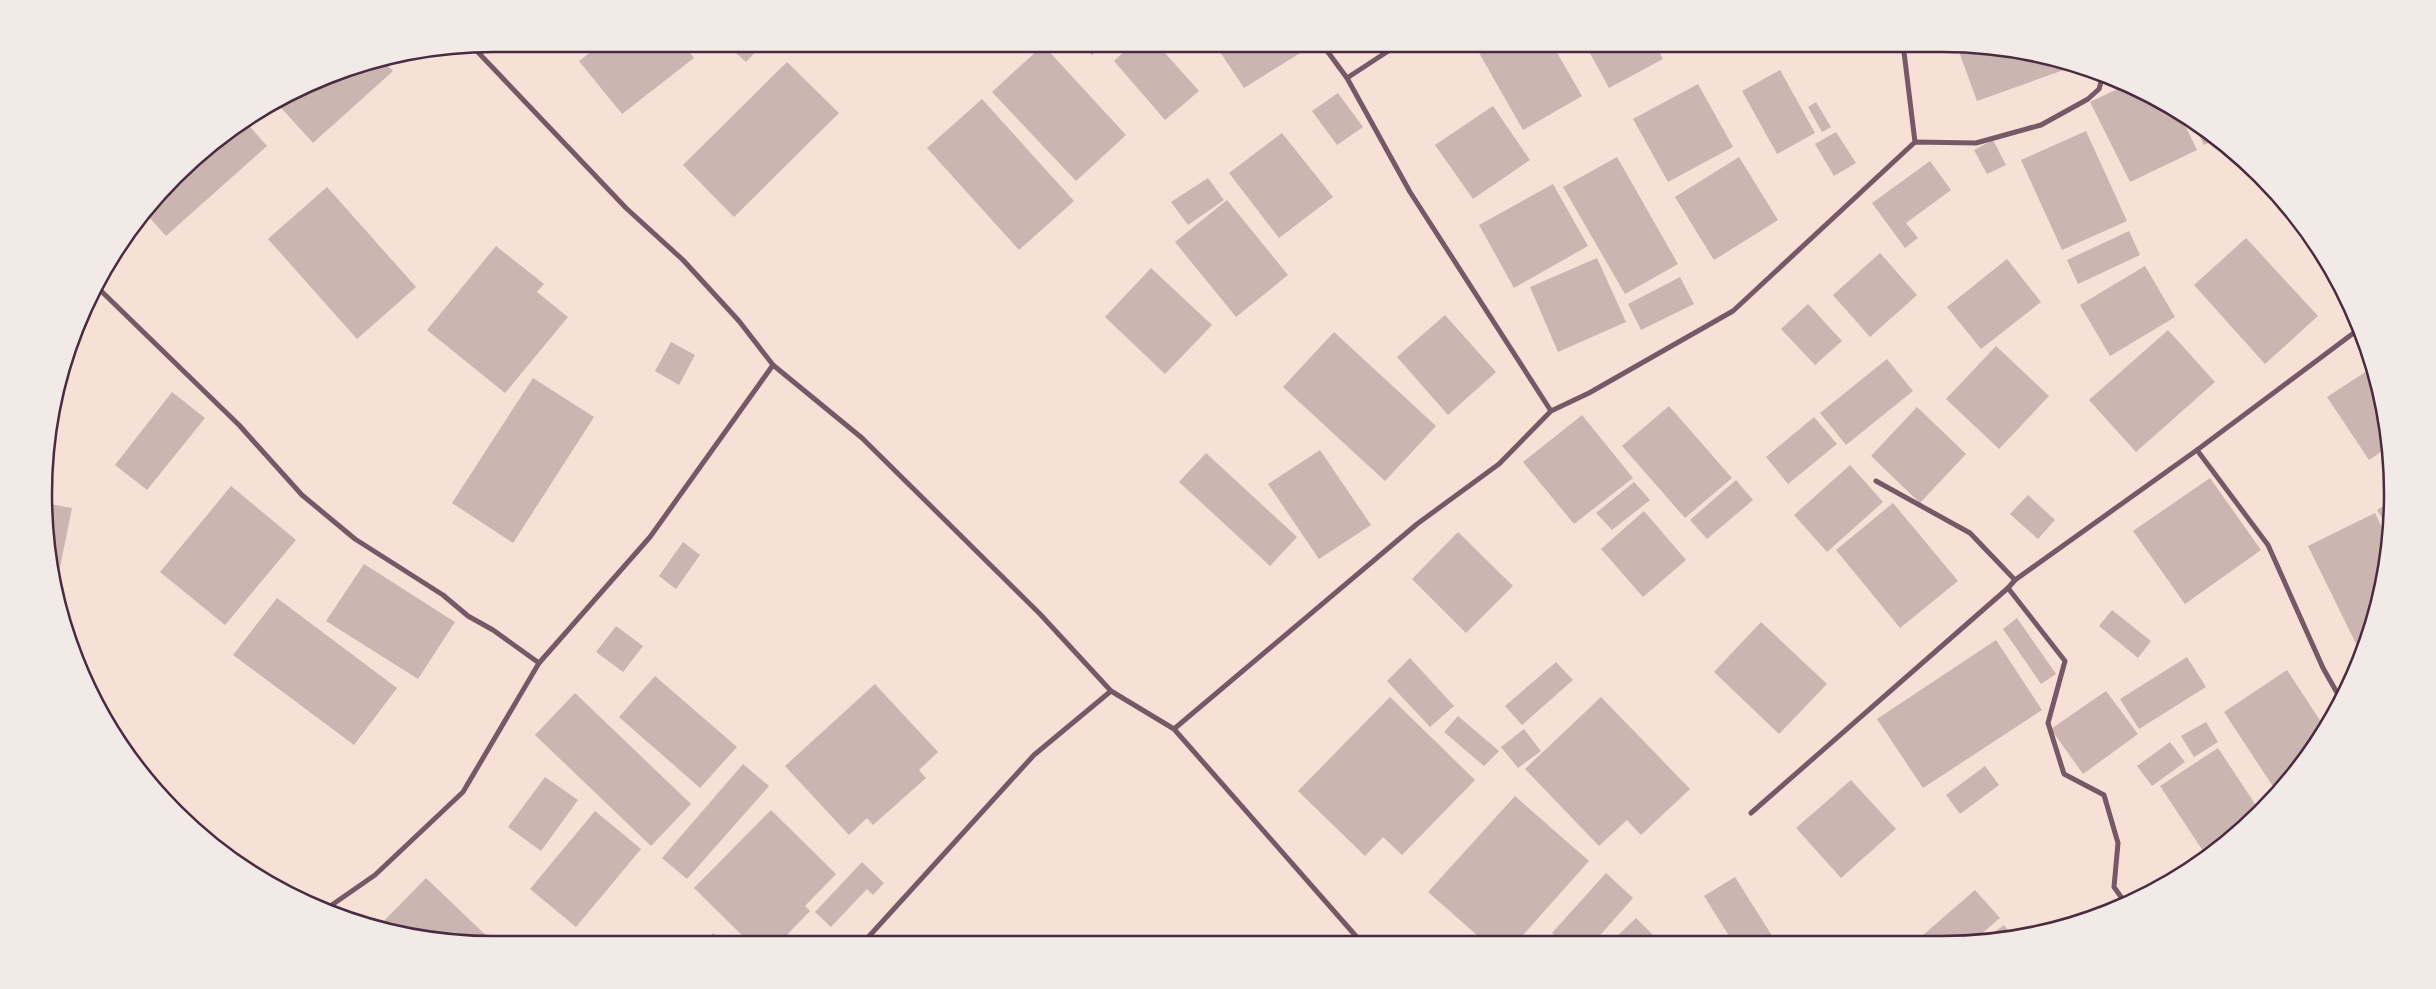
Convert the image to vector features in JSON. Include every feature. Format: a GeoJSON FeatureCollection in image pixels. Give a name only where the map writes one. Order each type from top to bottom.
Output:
{"type":"FeatureCollection","features":[{"type":"Feature","properties":{"kind":"street"},"geometry":{"type":"LineString","coordinates":[[1328,52],[1347,78],[1410,192],[1551,411]]}},
{"type":"Feature","properties":{"kind":"street"},"geometry":{"type":"LineString","coordinates":[[1347,78],[1387,52]]}},
{"type":"Feature","properties":{"kind":"street"},"geometry":{"type":"LineString","coordinates":[[1904,52],[1915,142]]}},
{"type":"Feature","properties":{"kind":"street"},"geometry":{"type":"LineString","coordinates":[[477,53],[626,208],[683,260],[739,321],[773,365],[862,438],[1040,614],[1111,691],[1174,729],[1356,936]]}},
{"type":"Feature","properties":{"kind":"street"},"geometry":{"type":"LineString","coordinates":[[1174,729],[1418,524],[1499,464],[1551,411],[1589,393],[1733,311],[1915,142],[1976,143],[2041,125],[2088,99],[2099,89],[2101,82]]}},
{"type":"Feature","properties":{"kind":"street"},"geometry":{"type":"LineString","coordinates":[[102,292],[232,418],[302,495],[355,539],[443,595],[468,616],[493,630],[539,663]]}},
{"type":"Feature","properties":{"kind":"street"},"geometry":{"type":"LineString","coordinates":[[1751,813],[2015,580],[2197,450],[2353,333]]}},
{"type":"Feature","properties":{"kind":"street"},"geometry":{"type":"LineString","coordinates":[[331,905],[375,875],[463,792],[539,663],[650,537],[773,365]]}},
{"type":"Feature","properties":{"kind":"street"},"geometry":{"type":"LineString","coordinates":[[2197,450],[2268,544],[2323,668],[2337,692]]}},
{"type":"Feature","properties":{"kind":"street"},"geometry":{"type":"LineString","coordinates":[[1876,481],[1970,533],[2015,580]]}},
{"type":"Feature","properties":{"kind":"street"},"geometry":{"type":"LineString","coordinates":[[2008,588],[2065,661],[2048,723],[2064,774],[2104,795],[2118,843],[2114,887],[2122,898]]}},
{"type":"Feature","properties":{"kind":"street"},"geometry":{"type":"LineString","coordinates":[[869,936],[1034,755],[1111,691]]}},
{"type":"Feature","properties":{"kind":"building"},"geometry":{"type":"Polygon","coordinates":[[[591,52],[689,52],[694,58],[622,114],[579,61],[591,52]]]}},
{"type":"Feature","properties":{"kind":"building"},"geometry":{"type":"Polygon","coordinates":[[[735,52],[755,52],[746,62],[735,52]]]}},
{"type":"Feature","properties":{"kind":"building"},"geometry":{"type":"Polygon","coordinates":[[[1035,52],[1049,52],[1126,135],[1076,181],[992,92],[1035,52]]]}},
{"type":"Feature","properties":{"kind":"building"},"geometry":{"type":"Polygon","coordinates":[[[1124,52],[1164,52],[1199,91],[1165,120],[1114,61],[1124,52]]]}},
{"type":"Feature","properties":{"kind":"building"},"geometry":{"type":"Polygon","coordinates":[[[1220,52],[1302,52],[1244,88],[1220,52]]]}},
{"type":"Feature","properties":{"kind":"building"},"geometry":{"type":"Polygon","coordinates":[[[1479,52],[1557,52],[1582,96],[1523,130],[1479,52]]]}},
{"type":"Feature","properties":{"kind":"building"},"geometry":{"type":"Polygon","coordinates":[[[1589,52],[1659,52],[1663,59],[1609,88],[1589,52]]]}},
{"type":"Feature","properties":{"kind":"building"},"geometry":{"type":"Polygon","coordinates":[[[1959,53],[1999,56],[2063,70],[1977,101],[1959,53]]]}},
{"type":"Feature","properties":{"kind":"building"},"geometry":{"type":"Polygon","coordinates":[[[787,62],[839,113],[734,217],[683,165],[787,62]]]}},
{"type":"Feature","properties":{"kind":"building"},"geometry":{"type":"Polygon","coordinates":[[[388,66],[393,71],[313,143],[281,108],[325,86],[352,76],[388,66]]]}},
{"type":"Feature","properties":{"kind":"building"},"geometry":{"type":"Polygon","coordinates":[[[1780,70],[1815,133],[1777,154],[1742,91],[1780,70]]]}},
{"type":"Feature","properties":{"kind":"building"},"geometry":{"type":"Polygon","coordinates":[[[1698,84],[1733,147],[1668,182],[1633,119],[1698,84]]]}},
{"type":"Feature","properties":{"kind":"building"},"geometry":{"type":"Polygon","coordinates":[[[2118,89],[2185,126],[2197,150],[2130,182],[2090,102],[2118,89]]]}},
{"type":"Feature","properties":{"kind":"building"},"geometry":{"type":"Polygon","coordinates":[[[1338,93],[1363,127],[1337,145],[1312,111],[1338,93]]]}},
{"type":"Feature","properties":{"kind":"building"},"geometry":{"type":"Polygon","coordinates":[[[982,99],[1074,201],[1019,250],[927,148],[982,99]]]}},
{"type":"Feature","properties":{"kind":"building"},"geometry":{"type":"Polygon","coordinates":[[[1816,102],[1831,127],[1822,132],[1808,107],[1816,102]]]}},
{"type":"Feature","properties":{"kind":"building"},"geometry":{"type":"Polygon","coordinates":[[[1493,106],[1530,160],[1473,199],[1435,145],[1493,106]]]}},
{"type":"Feature","properties":{"kind":"building"},"geometry":{"type":"Polygon","coordinates":[[[250,126],[267,146],[166,236],[150,218],[203,162],[250,126]]]}},
{"type":"Feature","properties":{"kind":"building"},"geometry":{"type":"Polygon","coordinates":[[[2086,131],[2127,221],[2062,250],[2021,160],[2086,131]]]}},
{"type":"Feature","properties":{"kind":"building"},"geometry":{"type":"Polygon","coordinates":[[[1836,132],[1856,163],[1834,176],[1815,144],[1836,132]]]}},
{"type":"Feature","properties":{"kind":"building"},"geometry":{"type":"Polygon","coordinates":[[[1282,133],[1333,197],[1279,238],[1229,173],[1282,133]]]}},
{"type":"Feature","properties":{"kind":"building"},"geometry":{"type":"Polygon","coordinates":[[[2199,136],[2209,143],[2204,145],[2199,136]]]}},
{"type":"Feature","properties":{"kind":"building"},"geometry":{"type":"Polygon","coordinates":[[[1993,140],[2006,165],[1987,174],[1974,150],[1993,140]]]}},
{"type":"Feature","properties":{"kind":"building"},"geometry":{"type":"Polygon","coordinates":[[[1617,157],[1678,264],[1625,294],[1563,187],[1617,157]]]}},
{"type":"Feature","properties":{"kind":"building"},"geometry":{"type":"Polygon","coordinates":[[[1739,157],[1778,220],[1714,260],[1675,197],[1739,157]]]}},
{"type":"Feature","properties":{"kind":"building"},"geometry":{"type":"Polygon","coordinates":[[[1930,161],[1951,190],[1906,223],[1918,238],[1905,248],[1872,203],[1930,161]]]}},
{"type":"Feature","properties":{"kind":"building"},"geometry":{"type":"Polygon","coordinates":[[[1208,178],[1224,200],[1188,225],[1171,202],[1208,178]]]}},
{"type":"Feature","properties":{"kind":"building"},"geometry":{"type":"Polygon","coordinates":[[[1553,184],[1588,246],[1514,288],[1479,225],[1553,184]]]}},
{"type":"Feature","properties":{"kind":"building"},"geometry":{"type":"Polygon","coordinates":[[[327,187],[416,287],[357,339],[268,239],[327,187]]]}},
{"type":"Feature","properties":{"kind":"building"},"geometry":{"type":"Polygon","coordinates":[[[1227,200],[1288,275],[1236,317],[1175,242],[1227,200]]]}},
{"type":"Feature","properties":{"kind":"building"},"geometry":{"type":"Polygon","coordinates":[[[2129,231],[2140,255],[2078,284],[2067,260],[2129,231]]]}},
{"type":"Feature","properties":{"kind":"building"},"geometry":{"type":"Polygon","coordinates":[[[2246,238],[2318,316],[2265,364],[2194,285],[2246,238]]]}},
{"type":"Feature","properties":{"kind":"building"},"geometry":{"type":"Polygon","coordinates":[[[496,246],[544,284],[537,292],[568,317],[505,393],[427,330],[496,246]]]}},
{"type":"Feature","properties":{"kind":"building"},"geometry":{"type":"Polygon","coordinates":[[[1880,253],[1917,295],[1870,337],[1833,295],[1880,253]]]}},
{"type":"Feature","properties":{"kind":"building"},"geometry":{"type":"Polygon","coordinates":[[[1597,258],[1626,322],[1558,352],[1530,287],[1597,258]]]}},
{"type":"Feature","properties":{"kind":"building"},"geometry":{"type":"Polygon","coordinates":[[[2007,259],[2041,302],[1981,349],[1947,307],[2007,259]]]}},
{"type":"Feature","properties":{"kind":"building"},"geometry":{"type":"Polygon","coordinates":[[[2145,266],[2175,317],[2110,356],[2080,305],[2145,266]]]}},
{"type":"Feature","properties":{"kind":"building"},"geometry":{"type":"Polygon","coordinates":[[[1151,268],[1212,325],[1165,374],[1105,317],[1151,268]]]}},
{"type":"Feature","properties":{"kind":"building"},"geometry":{"type":"Polygon","coordinates":[[[1680,277],[1694,304],[1641,330],[1628,304],[1680,277]]]}},
{"type":"Feature","properties":{"kind":"building"},"geometry":{"type":"Polygon","coordinates":[[[1808,304],[1842,341],[1815,365],[1781,329],[1808,304]]]}},
{"type":"Feature","properties":{"kind":"building"},"geometry":{"type":"Polygon","coordinates":[[[1445,315],[1496,372],[1448,415],[1397,357],[1445,315]]]}},
{"type":"Feature","properties":{"kind":"building"},"geometry":{"type":"Polygon","coordinates":[[[2168,330],[2215,382],[2136,452],[2089,400],[2168,330]]]}},
{"type":"Feature","properties":{"kind":"building"},"geometry":{"type":"Polygon","coordinates":[[[1334,332],[1436,426],[1385,481],[1283,387],[1334,332]]]}},
{"type":"Feature","properties":{"kind":"building"},"geometry":{"type":"Polygon","coordinates":[[[671,342],[695,355],[679,385],[655,371],[671,342]]]}},
{"type":"Feature","properties":{"kind":"building"},"geometry":{"type":"Polygon","coordinates":[[[1996,346],[2049,396],[1999,449],[1946,399],[1996,346]]]}},
{"type":"Feature","properties":{"kind":"building"},"geometry":{"type":"Polygon","coordinates":[[[1887,359],[1913,391],[1846,445],[1820,413],[1887,359]]]}},
{"type":"Feature","properties":{"kind":"building"},"geometry":{"type":"Polygon","coordinates":[[[2366,372],[2375,408],[2381,451],[2369,460],[2327,397],[2366,372]]]}},
{"type":"Feature","properties":{"kind":"building"},"geometry":{"type":"Polygon","coordinates":[[[533,378],[594,417],[513,543],[452,503],[533,378]]]}},
{"type":"Feature","properties":{"kind":"building"},"geometry":{"type":"Polygon","coordinates":[[[172,392],[205,418],[147,490],[115,465],[172,392]]]}},
{"type":"Feature","properties":{"kind":"building"},"geometry":{"type":"Polygon","coordinates":[[[1669,406],[1732,478],[1685,518],[1622,446],[1669,406]]]}},
{"type":"Feature","properties":{"kind":"building"},"geometry":{"type":"Polygon","coordinates":[[[1917,407],[1966,454],[1920,503],[1871,456],[1917,407]]]}},
{"type":"Feature","properties":{"kind":"building"},"geometry":{"type":"Polygon","coordinates":[[[1582,415],[1633,478],[1574,524],[1523,462],[1582,415]]]}},
{"type":"Feature","properties":{"kind":"building"},"geometry":{"type":"Polygon","coordinates":[[[1814,417],[1837,444],[1788,484],[1766,457],[1814,417]]]}},
{"type":"Feature","properties":{"kind":"building"},"geometry":{"type":"Polygon","coordinates":[[[1320,450],[1371,525],[1319,559],[1268,484],[1320,450]]]}},
{"type":"Feature","properties":{"kind":"building"},"geometry":{"type":"Polygon","coordinates":[[[1206,453],[1297,537],[1270,566],[1179,482],[1206,453]]]}},
{"type":"Feature","properties":{"kind":"building"},"geometry":{"type":"Polygon","coordinates":[[[1850,465],[1883,502],[1827,552],[1794,515],[1850,465]]]}},
{"type":"Feature","properties":{"kind":"building"},"geometry":{"type":"Polygon","coordinates":[[[2210,478],[2261,550],[2185,604],[2133,531],[2210,478]]]}},
{"type":"Feature","properties":{"kind":"building"},"geometry":{"type":"Polygon","coordinates":[[[1736,480],[1753,500],[1707,539],[1690,520],[1736,480]]]}},
{"type":"Feature","properties":{"kind":"building"},"geometry":{"type":"Polygon","coordinates":[[[1634,482],[1650,500],[1612,530],[1596,513],[1634,482]]]}},
{"type":"Feature","properties":{"kind":"building"},"geometry":{"type":"Polygon","coordinates":[[[231,486],[296,540],[225,625],[160,572],[231,486]]]}},
{"type":"Feature","properties":{"kind":"building"},"geometry":{"type":"Polygon","coordinates":[[[2028,495],[2055,520],[2038,539],[2010,514],[2028,495]]]}},
{"type":"Feature","properties":{"kind":"building"},"geometry":{"type":"Polygon","coordinates":[[[1893,503],[1958,581],[1900,628],[1836,550],[1893,503]]]}},
{"type":"Feature","properties":{"kind":"building"},"geometry":{"type":"Polygon","coordinates":[[[52,504],[72,508],[59,571],[52,504]]]}},
{"type":"Feature","properties":{"kind":"building"},"geometry":{"type":"Polygon","coordinates":[[[2383,506],[2383,520],[2377,510],[2383,506]]]}},
{"type":"Feature","properties":{"kind":"building"},"geometry":{"type":"Polygon","coordinates":[[[1644,511],[1686,560],[1643,597],[1601,549],[1644,511]]]}},
{"type":"Feature","properties":{"kind":"building"},"geometry":{"type":"Polygon","coordinates":[[[2375,513],[2382,528],[2380,552],[2375,581],[2357,646],[2308,546],[2375,513]]]}},
{"type":"Feature","properties":{"kind":"building"},"geometry":{"type":"Polygon","coordinates":[[[1458,532],[1513,586],[1466,633],[1412,579],[1458,532]]]}},
{"type":"Feature","properties":{"kind":"building"},"geometry":{"type":"Polygon","coordinates":[[[683,542],[700,555],[676,589],[659,576],[683,542]]]}},
{"type":"Feature","properties":{"kind":"building"},"geometry":{"type":"Polygon","coordinates":[[[364,564],[455,622],[418,679],[326,621],[364,564]]]}},
{"type":"Feature","properties":{"kind":"building"},"geometry":{"type":"Polygon","coordinates":[[[277,598],[397,688],[354,745],[233,655],[277,598]]]}},
{"type":"Feature","properties":{"kind":"building"},"geometry":{"type":"Polygon","coordinates":[[[2112,610],[2151,641],[2138,658],[2099,626],[2112,610]]]}},
{"type":"Feature","properties":{"kind":"building"},"geometry":{"type":"Polygon","coordinates":[[[2017,618],[2056,674],[2041,684],[2003,629],[2017,618]]]}},
{"type":"Feature","properties":{"kind":"building"},"geometry":{"type":"Polygon","coordinates":[[[1761,622],[1827,684],[1779,734],[1714,672],[1761,622]]]}},
{"type":"Feature","properties":{"kind":"building"},"geometry":{"type":"Polygon","coordinates":[[[616,626],[643,646],[623,672],[596,652],[616,626]]]}},
{"type":"Feature","properties":{"kind":"building"},"geometry":{"type":"Polygon","coordinates":[[[1996,640],[2042,710],[1923,788],[1877,719],[1996,640]]]}},
{"type":"Feature","properties":{"kind":"building"},"geometry":{"type":"Polygon","coordinates":[[[2187,657],[2206,687],[2139,729],[2120,699],[2187,657]]]}},
{"type":"Feature","properties":{"kind":"building"},"geometry":{"type":"Polygon","coordinates":[[[1410,658],[1454,706],[1430,727],[1387,681],[1410,658]]]}},
{"type":"Feature","properties":{"kind":"building"},"geometry":{"type":"Polygon","coordinates":[[[1556,662],[1573,680],[1522,725],[1505,706],[1556,662]]]}},
{"type":"Feature","properties":{"kind":"building"},"geometry":{"type":"Polygon","coordinates":[[[2287,670],[2321,721],[2292,764],[2273,787],[2224,712],[2287,670]]]}},
{"type":"Feature","properties":{"kind":"building"},"geometry":{"type":"Polygon","coordinates":[[[655,676],[737,747],[700,788],[619,717],[655,676]]]}},
{"type":"Feature","properties":{"kind":"building"},"geometry":{"type":"Polygon","coordinates":[[[875,684],[938,752],[919,770],[926,778],[873,825],[867,818],[849,835],[785,766],[875,684]]]}},
{"type":"Feature","properties":{"kind":"building"},"geometry":{"type":"Polygon","coordinates":[[[2106,691],[2138,734],[2083,774],[2051,729],[2106,691]]]}},
{"type":"Feature","properties":{"kind":"building"},"geometry":{"type":"Polygon","coordinates":[[[575,693],[691,804],[651,846],[535,735],[575,693]]]}},
{"type":"Feature","properties":{"kind":"building"},"geometry":{"type":"Polygon","coordinates":[[[1390,697],[1475,780],[1402,855],[1383,837],[1365,856],[1298,791],[1390,697]]]}},
{"type":"Feature","properties":{"kind":"building"},"geometry":{"type":"Polygon","coordinates":[[[1601,697],[1690,789],[1641,835],[1627,820],[1599,846],[1525,769],[1601,697]]]}},
{"type":"Feature","properties":{"kind":"building"},"geometry":{"type":"Polygon","coordinates":[[[1458,716],[1499,751],[1484,766],[1444,732],[1458,716]]]}},
{"type":"Feature","properties":{"kind":"building"},"geometry":{"type":"Polygon","coordinates":[[[2206,722],[2218,742],[2194,757],[2181,736],[2206,722]]]}},
{"type":"Feature","properties":{"kind":"building"},"geometry":{"type":"Polygon","coordinates":[[[1524,729],[1541,751],[1518,768],[1501,747],[1524,729]]]}},
{"type":"Feature","properties":{"kind":"building"},"geometry":{"type":"Polygon","coordinates":[[[2170,742],[2185,762],[2152,786],[2137,766],[2170,742]]]}},
{"type":"Feature","properties":{"kind":"building"},"geometry":{"type":"Polygon","coordinates":[[[2218,748],[2256,805],[2233,827],[2203,851],[2160,786],[2218,748]]]}},
{"type":"Feature","properties":{"kind":"building"},"geometry":{"type":"Polygon","coordinates":[[[743,764],[769,786],[687,879],[662,858],[743,764]]]}},
{"type":"Feature","properties":{"kind":"building"},"geometry":{"type":"Polygon","coordinates":[[[1985,766],[1999,785],[1960,814],[1946,795],[1985,766]]]}},
{"type":"Feature","properties":{"kind":"building"},"geometry":{"type":"Polygon","coordinates":[[[545,777],[578,800],[541,851],[508,827],[545,777]]]}},
{"type":"Feature","properties":{"kind":"building"},"geometry":{"type":"Polygon","coordinates":[[[1851,780],[1896,829],[1841,878],[1796,828],[1851,780]]]}},
{"type":"Feature","properties":{"kind":"building"},"geometry":{"type":"Polygon","coordinates":[[[1515,796],[1589,861],[1522,936],[1478,936],[1428,892],[1515,796]]]}},
{"type":"Feature","properties":{"kind":"building"},"geometry":{"type":"Polygon","coordinates":[[[771,810],[836,874],[805,906],[810,911],[786,936],[743,936],[694,888],[771,810]]]}},
{"type":"Feature","properties":{"kind":"building"},"geometry":{"type":"Polygon","coordinates":[[[595,811],[641,849],[576,927],[530,889],[595,811]]]}},
{"type":"Feature","properties":{"kind":"building"},"geometry":{"type":"Polygon","coordinates":[[[862,862],[884,883],[873,895],[867,889],[831,927],[815,912],[862,862]]]}},
{"type":"Feature","properties":{"kind":"building"},"geometry":{"type":"Polygon","coordinates":[[[1606,873],[1633,898],[1599,936],[1556,936],[1552,933],[1606,873]]]}},
{"type":"Feature","properties":{"kind":"building"},"geometry":{"type":"Polygon","coordinates":[[[1735,877],[1772,936],[1729,936],[1704,896],[1735,877]]]}},
{"type":"Feature","properties":{"kind":"building"},"geometry":{"type":"Polygon","coordinates":[[[426,878],[487,936],[437,933],[383,922],[426,878]]]}},
{"type":"Feature","properties":{"kind":"building"},"geometry":{"type":"Polygon","coordinates":[[[1975,890],[2000,918],[1980,935],[1922,936],[1975,890]]]}},
{"type":"Feature","properties":{"kind":"building"},"geometry":{"type":"Polygon","coordinates":[[[1636,918],[1654,936],[1617,936],[1636,918]]]}},
{"type":"Feature","properties":{"kind":"building"},"geometry":{"type":"Polygon","coordinates":[[[2004,925],[2009,931],[1999,933],[1992,934],[2004,925]]]}}]}
